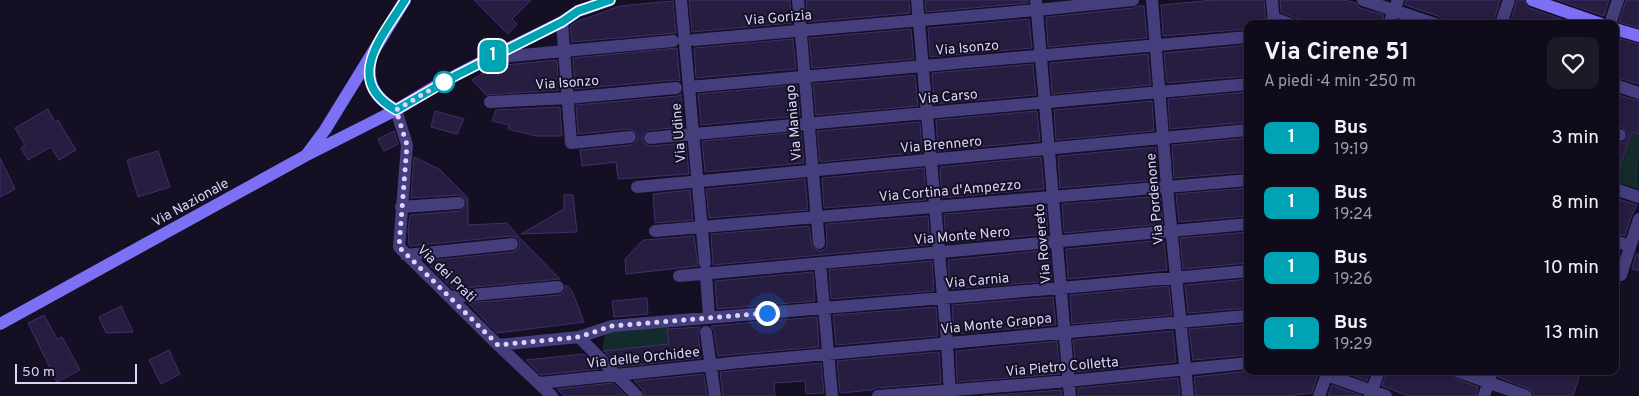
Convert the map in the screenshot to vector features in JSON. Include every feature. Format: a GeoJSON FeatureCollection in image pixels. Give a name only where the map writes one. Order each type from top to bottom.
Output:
{"type":"FeatureCollection","features":[{"type":"Feature","properties":{"kind":"main road"},"geometry":{"type":"LineString","coordinates":[[305,156],[325,130],[405,0]]}},
{"type":"Feature","properties":{"kind":"main road","name":"Via Nazionale"},"geometry":{"type":"LineString","coordinates":[[0,324],[305,156],[396,110],[441,83],[562,22],[578,11],[610,0]]}},
{"type":"Feature","properties":{"kind":"main road"},"geometry":{"type":"LineString","coordinates":[[1532,0],[1590,20]]}},
{"type":"Feature","properties":{"kind":"main road"},"geometry":{"type":"LineString","coordinates":[[1619,30],[1639,36]]}},
{"type":"Feature","properties":{"kind":"main road"},"geometry":{"type":"LineString","coordinates":[[371,56],[370,82],[376,94],[385,104],[396,110]]}},
{"type":"Feature","properties":{"kind":"street","name":"Via Udine"},"geometry":{"type":"LineString","coordinates":[[681,0],[682,88],[693,134],[709,318]]}},
{"type":"Feature","properties":{"kind":"street","name":"Via Maniago"},"geometry":{"type":"LineString","coordinates":[[798,0],[819,243]]}},
{"type":"Feature","properties":{"kind":"street"},"geometry":{"type":"LineString","coordinates":[[917,0],[950,394]]}},
{"type":"Feature","properties":{"kind":"street","name":"Via Gorizia"},"geometry":{"type":"LineString","coordinates":[[694,40],[918,20],[1036,5],[1133,0]]}},
{"type":"Feature","properties":{"kind":"street","name":"Via Pordenone"},"geometry":{"type":"LineString","coordinates":[[1152,0],[1167,187],[1188,396]]}},
{"type":"Feature","properties":{"kind":"street"},"geometry":{"type":"LineString","coordinates":[[1272,0],[1274,20]]}},
{"type":"Feature","properties":{"kind":"street"},"geometry":{"type":"LineString","coordinates":[[1363,0],[1396,5],[1427,20]]}},
{"type":"Feature","properties":{"kind":"street"},"geometry":{"type":"LineString","coordinates":[[1502,20],[1509,0]]}},
{"type":"Feature","properties":{"kind":"street"},"geometry":{"type":"LineString","coordinates":[[1611,20],[1618,0]]}},
{"type":"Feature","properties":{"kind":"street","name":"Via Rovereto"},"geometry":{"type":"LineString","coordinates":[[1036,5],[1070,396]]}},
{"type":"Feature","properties":{"kind":"street"},"geometry":{"type":"LineString","coordinates":[[1390,20],[1396,5]]}},
{"type":"Feature","properties":{"kind":"street"},"geometry":{"type":"LineString","coordinates":[[562,22],[571,143],[630,137]]}},
{"type":"Feature","properties":{"kind":"street","name":"Via Isonzo"},"geometry":{"type":"LineString","coordinates":[[490,102],[568,98],[1244,37]]}},
{"type":"Feature","properties":{"kind":"street"},"geometry":{"type":"LineString","coordinates":[[489,58],[673,42]]}},
{"type":"Feature","properties":{"kind":"street","name":"Via Carso"},"geometry":{"type":"LineString","coordinates":[[650,138],[1244,84]]}},
{"type":"Feature","properties":{"kind":"street"},"geometry":{"type":"LineString","coordinates":[[1619,86],[1639,93]]}},
{"type":"Feature","properties":{"kind":"street","name":"Via dei Prati"},"geometry":{"type":"LineString","coordinates":[[396,110],[407,145],[399,247],[552,396]]}},
{"type":"Feature","properties":{"kind":"street","name":"Via Brennero"},"geometry":{"type":"LineString","coordinates":[[636,187],[1244,130]]}},
{"type":"Feature","properties":{"kind":"street","name":"Via Cortina d'Ampezzo"},"geometry":{"type":"LineString","coordinates":[[655,231],[1244,180]]}},
{"type":"Feature","properties":{"kind":"street"},"geometry":{"type":"LineString","coordinates":[[1619,190],[1639,197]]}},
{"type":"Feature","properties":{"kind":"street"},"geometry":{"type":"LineString","coordinates":[[401,207],[459,203]]}},
{"type":"Feature","properties":{"kind":"street"},"geometry":{"type":"LineString","coordinates":[[1621,275],[1639,219]]}},
{"type":"Feature","properties":{"kind":"street","name":"Via Monte Nero"},"geometry":{"type":"LineString","coordinates":[[679,276],[705,268],[820,263],[1244,224]]}},
{"type":"Feature","properties":{"kind":"street"},"geometry":{"type":"LineString","coordinates":[[1619,242],[1630,246]]}},
{"type":"Feature","properties":{"kind":"street"},"geometry":{"type":"LineString","coordinates":[[406,255],[512,244]]}},
{"type":"Feature","properties":{"kind":"street"},"geometry":{"type":"LineString","coordinates":[[820,263],[832,396]]}},
{"type":"Feature","properties":{"kind":"street","name":"Via Carnia"},"geometry":{"type":"LineString","coordinates":[[498,345],[579,337],[612,326],[1244,271]]}},
{"type":"Feature","properties":{"kind":"street"},"geometry":{"type":"LineString","coordinates":[[450,297],[558,287]]}},
{"type":"Feature","properties":{"kind":"street","name":"Via Monte Grappa"},"geometry":{"type":"LineString","coordinates":[[750,361],[1244,316]]}},
{"type":"Feature","properties":{"kind":"street"},"geometry":{"type":"LineString","coordinates":[[706,332],[715,396]]}},
{"type":"Feature","properties":{"kind":"street"},"geometry":{"type":"LineString","coordinates":[[579,337],[637,396]]}},
{"type":"Feature","properties":{"kind":"street","name":"Via delle Orchidee"},"geometry":{"type":"LineString","coordinates":[[540,383],[750,361]]}},
{"type":"Feature","properties":{"kind":"street","name":"Via Pietro Colletta"},"geometry":{"type":"LineString","coordinates":[[878,396],[950,394],[1244,363]]}},
{"type":"Feature","properties":{"kind":"street"},"geometry":{"type":"LineString","coordinates":[[1319,396],[1326,375]]}},
{"type":"Feature","properties":{"kind":"street"},"geometry":{"type":"LineString","coordinates":[[1331,375],[1371,394],[1386,396]]}},
{"type":"Feature","properties":{"kind":"street"},"geometry":{"type":"LineString","coordinates":[[1371,394],[1378,375]]}},
{"type":"Feature","properties":{"kind":"street"},"geometry":{"type":"LineString","coordinates":[[1484,396],[1490,377],[1526,396]]}},
{"type":"Feature","properties":{"kind":"green space"},"geometry":{"type":"Polygon","coordinates":[[[1633,132],[1639,134],[1638,189],[1619,183],[1619,171],[1633,132]]]}},
{"type":"Feature","properties":{"kind":"green space"},"geometry":{"type":"Polygon","coordinates":[[[667,327],[669,344],[602,352],[605,334],[609,331],[667,327]]]}},
{"type":"Feature","properties":{"kind":"building"},"geometry":{"type":"Polygon","coordinates":[[[474,0],[531,0],[512,19],[517,24],[508,34],[474,0]]]}},
{"type":"Feature","properties":{"kind":"building"},"geometry":{"type":"Polygon","coordinates":[[[689,0],[790,0],[792,23],[692,32],[689,0]]]}},
{"type":"Feature","properties":{"kind":"building"},"geometry":{"type":"Polygon","coordinates":[[[806,0],[909,0],[910,13],[808,22],[806,0]]]}},
{"type":"Feature","properties":{"kind":"building"},"geometry":{"type":"Polygon","coordinates":[[[925,0],[1028,0],[1028,3],[926,12],[925,0]]]}},
{"type":"Feature","properties":{"kind":"building"},"geometry":{"type":"Polygon","coordinates":[[[1214,0],[1264,0],[1266,20],[1244,20],[1244,29],[1163,36],[1161,5],[1214,0]]]}},
{"type":"Feature","properties":{"kind":"building"},"geometry":{"type":"Polygon","coordinates":[[[1280,0],[1345,0],[1356,3],[1360,8],[1384,15],[1382,20],[1300,20],[1281,12],[1280,0]]]}},
{"type":"Feature","properties":{"kind":"building"},"geometry":{"type":"Polygon","coordinates":[[[1406,0],[1500,0],[1494,20],[1441,20],[1438,16],[1405,5],[1406,0]]]}},
{"type":"Feature","properties":{"kind":"building"},"geometry":{"type":"Polygon","coordinates":[[[1517,0],[1524,0],[1529,8],[1564,20],[1511,20],[1517,0]]]}},
{"type":"Feature","properties":{"kind":"building"},"geometry":{"type":"Polygon","coordinates":[[[1557,0],[1609,0],[1604,16],[1557,0]]]}},
{"type":"Feature","properties":{"kind":"building"},"geometry":{"type":"Polygon","coordinates":[[[1626,0],[1639,0],[1639,28],[1619,22],[1626,0]]]}},
{"type":"Feature","properties":{"kind":"building"},"geometry":{"type":"Polygon","coordinates":[[[673,1],[676,33],[572,42],[570,26],[576,22],[620,6],[673,1]]]}},
{"type":"Feature","properties":{"kind":"building"},"geometry":{"type":"Polygon","coordinates":[[[1144,6],[1147,38],[1048,47],[1046,17],[1134,8],[1144,6]]]}},
{"type":"Feature","properties":{"kind":"building"},"geometry":{"type":"Polygon","coordinates":[[[1029,19],[1032,48],[930,57],[928,28],[1029,19]]]}},
{"type":"Feature","properties":{"kind":"building"},"geometry":{"type":"Polygon","coordinates":[[[911,29],[914,59],[812,68],[809,38],[911,29]]]}},
{"type":"Feature","properties":{"kind":"building"},"geometry":{"type":"Polygon","coordinates":[[[1619,38],[1639,44],[1639,84],[1619,78],[1619,38]]]}},
{"type":"Feature","properties":{"kind":"building"},"geometry":{"type":"Polygon","coordinates":[[[793,39],[796,69],[696,78],[694,48],[793,39]]]}},
{"type":"Feature","properties":{"kind":"building"},"geometry":{"type":"Polygon","coordinates":[[[1244,45],[1244,76],[1167,83],[1164,53],[1244,45]]]}},
{"type":"Feature","properties":{"kind":"building"},"geometry":{"type":"Polygon","coordinates":[[[677,48],[680,81],[575,89],[573,58],[677,48]]]}},
{"type":"Feature","properties":{"kind":"building"},"geometry":{"type":"Polygon","coordinates":[[[1148,54],[1151,85],[1052,94],[1050,63],[1148,54]]]}},
{"type":"Feature","properties":{"kind":"building"},"geometry":{"type":"Polygon","coordinates":[[[557,60],[559,90],[486,95],[472,80],[495,66],[557,60]]]}},
{"type":"Feature","properties":{"kind":"building"},"geometry":{"type":"Polygon","coordinates":[[[1033,64],[1036,95],[934,104],[932,73],[1033,64]]]}},
{"type":"Feature","properties":{"kind":"building"},"geometry":{"type":"Polygon","coordinates":[[[915,75],[918,106],[816,115],[813,84],[915,75]]]}},
{"type":"Feature","properties":{"kind":"building"},"geometry":{"type":"Polygon","coordinates":[[[797,85],[800,116],[701,125],[698,94],[797,85]]]}},
{"type":"Feature","properties":{"kind":"building"},"geometry":{"type":"Polygon","coordinates":[[[1244,92],[1244,122],[1170,129],[1168,99],[1244,92]]]}},
{"type":"Feature","properties":{"kind":"building"},"geometry":{"type":"Polygon","coordinates":[[[681,94],[684,127],[649,130],[643,134],[642,139],[644,143],[650,146],[686,143],[689,174],[618,179],[616,162],[582,166],[580,150],[631,145],[635,143],[638,137],[636,132],[630,129],[578,134],[576,105],[677,96],[681,94]]]}},
{"type":"Feature","properties":{"kind":"building"},"geometry":{"type":"Polygon","coordinates":[[[1619,95],[1639,101],[1639,134],[1632,132],[1619,169],[1619,143],[1625,142],[1628,134],[1619,126],[1619,95]]]}},
{"type":"Feature","properties":{"kind":"building"},"geometry":{"type":"Polygon","coordinates":[[[1152,101],[1154,131],[1056,140],[1054,110],[1152,101]]]}},
{"type":"Feature","properties":{"kind":"building"},"geometry":{"type":"Polygon","coordinates":[[[560,107],[562,136],[536,136],[508,129],[509,125],[492,121],[496,110],[560,107]]]}},
{"type":"Feature","properties":{"kind":"building"},"geometry":{"type":"Polygon","coordinates":[[[48,109],[55,122],[58,120],[76,150],[59,160],[51,147],[28,160],[21,148],[25,145],[15,128],[48,109]]]}},
{"type":"Feature","properties":{"kind":"building"},"geometry":{"type":"Polygon","coordinates":[[[435,111],[464,119],[457,134],[431,127],[435,111]]]}},
{"type":"Feature","properties":{"kind":"building"},"geometry":{"type":"Polygon","coordinates":[[[1037,111],[1040,141],[938,151],[936,120],[1037,111]]]}},
{"type":"Feature","properties":{"kind":"building"},"geometry":{"type":"Polygon","coordinates":[[[920,122],[922,152],[820,162],[817,131],[920,122]]]}},
{"type":"Feature","properties":{"kind":"building"},"geometry":{"type":"Polygon","coordinates":[[[394,131],[398,144],[384,151],[378,139],[394,131]]]}},
{"type":"Feature","properties":{"kind":"building"},"geometry":{"type":"Polygon","coordinates":[[[801,132],[804,163],[705,172],[702,141],[801,132]]]}},
{"type":"Feature","properties":{"kind":"building"},"geometry":{"type":"Polygon","coordinates":[[[1244,138],[1244,172],[1174,178],[1172,145],[1244,138]]]}},
{"type":"Feature","properties":{"kind":"building"},"geometry":{"type":"Polygon","coordinates":[[[1156,147],[1158,180],[1060,188],[1058,156],[1156,147]]]}},
{"type":"Feature","properties":{"kind":"building"},"geometry":{"type":"Polygon","coordinates":[[[158,151],[170,187],[138,197],[127,160],[158,151]]]}},
{"type":"Feature","properties":{"kind":"building"},"geometry":{"type":"Polygon","coordinates":[[[414,157],[439,169],[468,198],[468,225],[507,223],[560,279],[453,289],[425,261],[513,252],[519,248],[520,243],[516,237],[511,236],[410,246],[408,231],[410,215],[460,211],[466,207],[467,203],[465,198],[459,195],[411,198],[414,157]]]}},
{"type":"Feature","properties":{"kind":"building"},"geometry":{"type":"Polygon","coordinates":[[[1041,157],[1044,189],[942,198],[940,167],[1041,157]]]}},
{"type":"Feature","properties":{"kind":"building"},"geometry":{"type":"Polygon","coordinates":[[[0,158],[15,189],[0,197],[0,158]]]}},
{"type":"Feature","properties":{"kind":"building"},"geometry":{"type":"Polygon","coordinates":[[[924,168],[926,200],[824,208],[822,178],[924,168]]]}},
{"type":"Feature","properties":{"kind":"building"},"geometry":{"type":"Polygon","coordinates":[[[805,179],[808,210],[709,218],[706,189],[805,179]]]}},
{"type":"Feature","properties":{"kind":"building"},"geometry":{"type":"Polygon","coordinates":[[[1244,188],[1244,216],[1179,222],[1176,194],[1244,188]]]}},
{"type":"Feature","properties":{"kind":"building"},"geometry":{"type":"Polygon","coordinates":[[[690,190],[693,220],[655,223],[653,194],[690,190]]]}},
{"type":"Feature","properties":{"kind":"building"},"geometry":{"type":"Polygon","coordinates":[[[564,195],[573,195],[577,232],[521,234],[564,209],[564,195]]]}},
{"type":"Feature","properties":{"kind":"building"},"geometry":{"type":"Polygon","coordinates":[[[1160,196],[1163,224],[1064,233],[1062,204],[1160,196]]]}},
{"type":"Feature","properties":{"kind":"building"},"geometry":{"type":"Polygon","coordinates":[[[1619,199],[1637,205],[1625,236],[1619,234],[1619,199]]]}},
{"type":"Feature","properties":{"kind":"building"},"geometry":{"type":"Polygon","coordinates":[[[1046,206],[1048,234],[946,243],[944,214],[1046,206]]]}},
{"type":"Feature","properties":{"kind":"building"},"geometry":{"type":"Polygon","coordinates":[[[928,216],[930,245],[713,265],[711,234],[809,226],[812,247],[819,251],[827,246],[826,224],[928,216]]]}},
{"type":"Feature","properties":{"kind":"building"},"geometry":{"type":"Polygon","coordinates":[[[1244,232],[1244,263],[1183,269],[1180,238],[1244,232]]]}},
{"type":"Feature","properties":{"kind":"building"},"geometry":{"type":"Polygon","coordinates":[[[694,236],[698,266],[626,274],[625,259],[643,240],[694,236]]]}},
{"type":"Feature","properties":{"kind":"building"},"geometry":{"type":"Polygon","coordinates":[[[1164,240],[1167,270],[1068,279],[1066,249],[1164,240]]]}},
{"type":"Feature","properties":{"kind":"building"},"geometry":{"type":"Polygon","coordinates":[[[1049,250],[1052,281],[950,289],[948,260],[1049,250]]]}},
{"type":"Feature","properties":{"kind":"building"},"geometry":{"type":"Polygon","coordinates":[[[1636,254],[1639,254],[1639,271],[1632,269],[1636,254]]]}},
{"type":"Feature","properties":{"kind":"building"},"geometry":{"type":"Polygon","coordinates":[[[932,261],[934,291],[831,299],[829,270],[932,261]]]}},
{"type":"Feature","properties":{"kind":"building"},"geometry":{"type":"Polygon","coordinates":[[[813,272],[815,301],[717,309],[715,281],[813,272]]]}},
{"type":"Feature","properties":{"kind":"building"},"geometry":{"type":"Polygon","coordinates":[[[1244,279],[1244,308],[1188,313],[1185,285],[1244,279]]]}},
{"type":"Feature","properties":{"kind":"building"},"geometry":{"type":"Polygon","coordinates":[[[566,285],[572,291],[584,322],[497,333],[468,303],[559,295],[565,291],[566,285]]]}},
{"type":"Feature","properties":{"kind":"building"},"geometry":{"type":"Polygon","coordinates":[[[1169,286],[1172,315],[1072,324],[1070,295],[1169,286]]]}},
{"type":"Feature","properties":{"kind":"building"},"geometry":{"type":"Polygon","coordinates":[[[1053,297],[1056,325],[954,334],[952,305],[1053,297]]]}},
{"type":"Feature","properties":{"kind":"building"},"geometry":{"type":"Polygon","coordinates":[[[647,298],[648,314],[614,317],[612,301],[647,298]]]}},
{"type":"Feature","properties":{"kind":"building"},"geometry":{"type":"Polygon","coordinates":[[[121,306],[133,332],[106,333],[99,317],[121,306]]]}},
{"type":"Feature","properties":{"kind":"building"},"geometry":{"type":"Polygon","coordinates":[[[936,307],[938,336],[836,345],[833,315],[936,307]]]}},
{"type":"Feature","properties":{"kind":"building"},"geometry":{"type":"Polygon","coordinates":[[[44,315],[57,339],[62,337],[80,370],[57,382],[28,323],[44,315]]]}},
{"type":"Feature","properties":{"kind":"building"},"geometry":{"type":"Polygon","coordinates":[[[817,317],[819,347],[718,356],[714,331],[711,326],[817,317]]]}},
{"type":"Feature","properties":{"kind":"building"},"geometry":{"type":"Polygon","coordinates":[[[1244,324],[1244,355],[1193,360],[1189,329],[1244,324]]]}},
{"type":"Feature","properties":{"kind":"building"},"geometry":{"type":"Polygon","coordinates":[[[700,327],[698,333],[701,358],[619,367],[604,351],[669,344],[667,329],[700,327]]]}},
{"type":"Feature","properties":{"kind":"building"},"geometry":{"type":"Polygon","coordinates":[[[1173,331],[1176,362],[1076,372],[1073,340],[1173,331]]]}},
{"type":"Feature","properties":{"kind":"building"},"geometry":{"type":"Polygon","coordinates":[[[1057,341],[1060,374],[957,382],[956,351],[1057,341]]]}},
{"type":"Feature","properties":{"kind":"building"},"geometry":{"type":"Polygon","coordinates":[[[169,350],[180,374],[161,384],[149,360],[169,350]]]}},
{"type":"Feature","properties":{"kind":"building"},"geometry":{"type":"Polygon","coordinates":[[[939,352],[941,383],[840,393],[837,361],[939,352]]]}},
{"type":"Feature","properties":{"kind":"building"},"geometry":{"type":"Polygon","coordinates":[[[584,354],[599,369],[541,375],[526,360],[584,354]]]}},
{"type":"Feature","properties":{"kind":"building"},"geometry":{"type":"Polygon","coordinates":[[[821,363],[824,393],[806,394],[805,381],[774,383],[775,396],[723,396],[720,372],[821,363]]]}},
{"type":"Feature","properties":{"kind":"building"},"geometry":{"type":"Polygon","coordinates":[[[1244,371],[1244,375],[1318,375],[1312,393],[1287,396],[1196,396],[1194,377],[1244,371]]]}},
{"type":"Feature","properties":{"kind":"building"},"geometry":{"type":"Polygon","coordinates":[[[704,374],[707,396],[645,396],[643,390],[634,381],[704,374]]]}},
{"type":"Feature","properties":{"kind":"building"},"geometry":{"type":"Polygon","coordinates":[[[1351,375],[1369,375],[1367,381],[1351,375]]]}},
{"type":"Feature","properties":{"kind":"building"},"geometry":{"type":"Polygon","coordinates":[[[1386,375],[1451,375],[1478,387],[1476,396],[1409,396],[1382,386],[1386,375]]]}},
{"type":"Feature","properties":{"kind":"building"},"geometry":{"type":"Polygon","coordinates":[[[1499,375],[1580,375],[1573,396],[1534,396],[1529,389],[1498,377],[1499,375]]]}},
{"type":"Feature","properties":{"kind":"building"},"geometry":{"type":"Polygon","coordinates":[[[1178,378],[1180,396],[1078,396],[1078,388],[1178,378]]]}},
{"type":"Feature","properties":{"kind":"building"},"geometry":{"type":"Polygon","coordinates":[[[613,383],[626,396],[564,396],[557,389],[613,383]]]}},
{"type":"Feature","properties":{"kind":"building"},"geometry":{"type":"Polygon","coordinates":[[[1332,385],[1362,396],[1328,396],[1332,385]]]}},
{"type":"Feature","properties":{"kind":"building"},"geometry":{"type":"Polygon","coordinates":[[[1061,390],[1062,396],[982,396],[1061,390]]]}},
{"type":"Feature","properties":{"kind":"bus line","name":"1"},"geometry":{"type":"LineString","coordinates":[[405,0],[371,56],[369,69],[370,82],[376,94],[385,104],[396,110],[441,83],[562,22],[578,11],[610,0]]}},
{"type":"Feature","properties":{"kind":"route"},"geometry":{"type":"LineString","coordinates":[[444,82],[396,110],[407,145],[399,247],[498,345],[579,337],[612,326],[767,313]]}}]}
